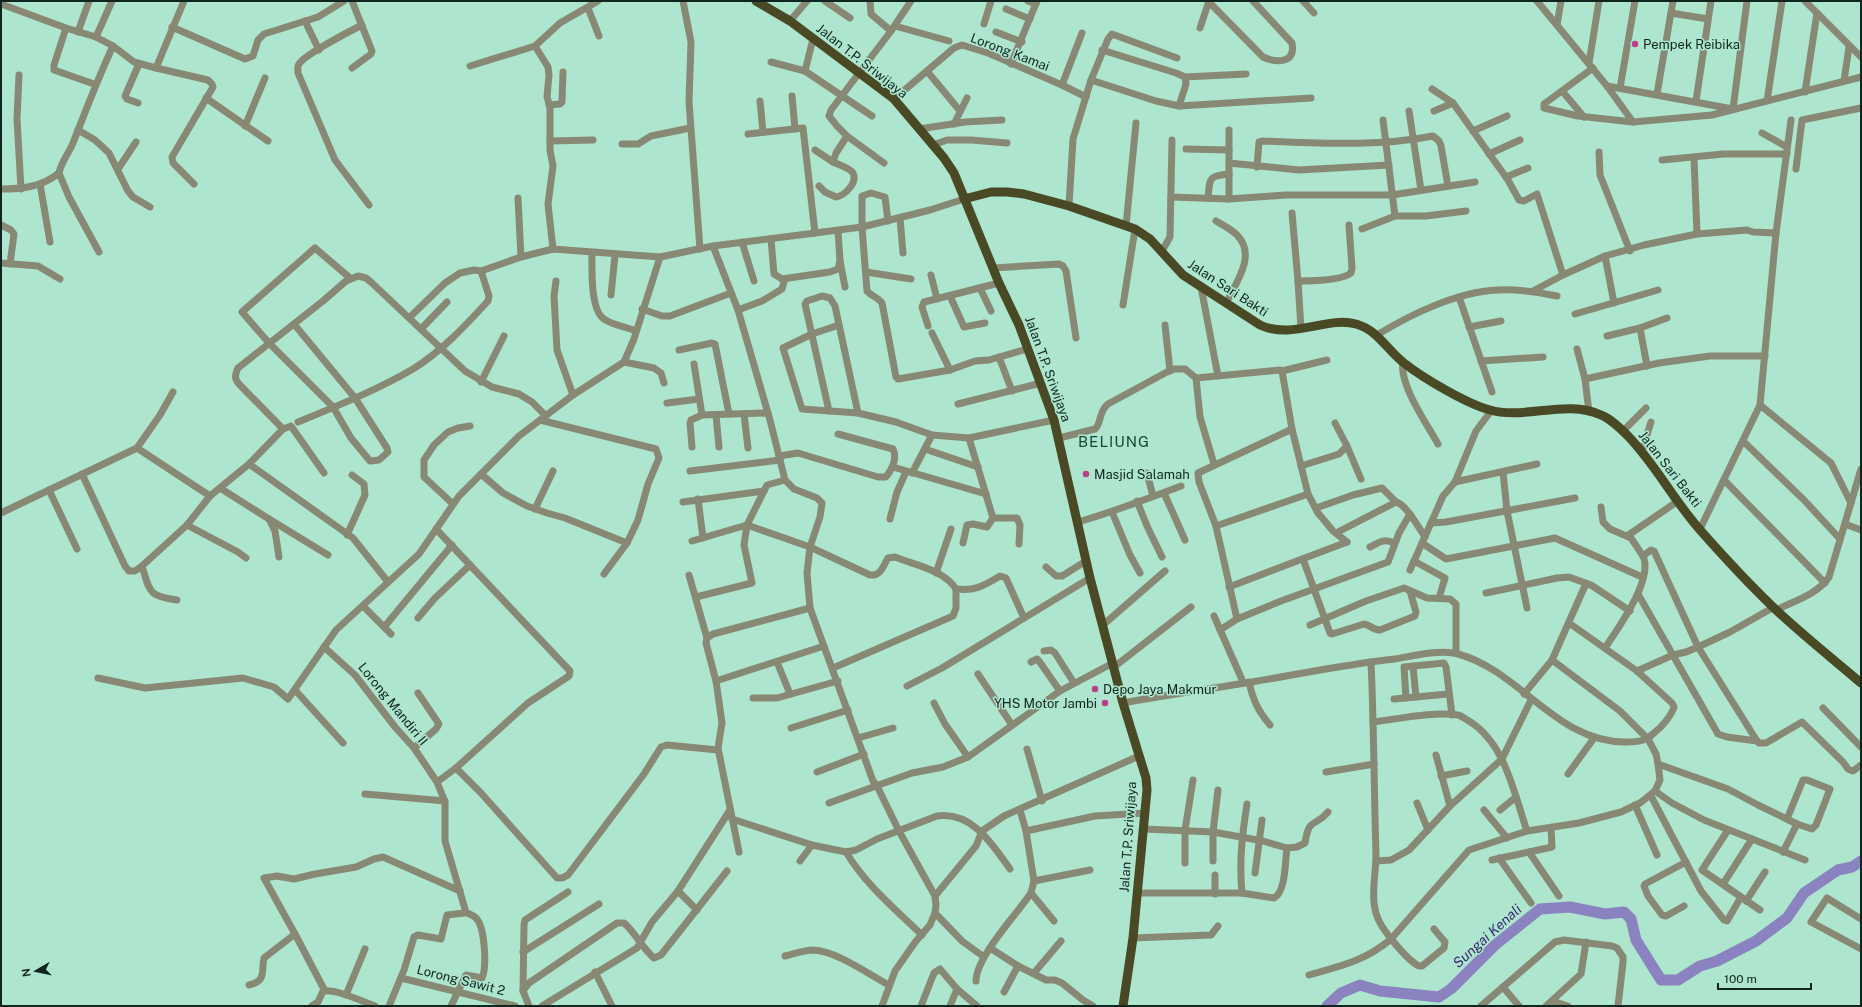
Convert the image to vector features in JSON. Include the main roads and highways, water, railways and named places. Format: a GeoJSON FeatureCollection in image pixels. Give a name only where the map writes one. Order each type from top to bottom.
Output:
{"type":"FeatureCollection","features":[{"type":"Feature","properties":{"kind":"main road","name":"Jalan T.P. Sriwijaya"},"geometry":{"type":"LineString","coordinates":[[756,1],[790,21],[894,99],[933,145],[954,173],[999,283],[1019,325],[1041,384],[1059,438],[1090,578],[1146,784],[1144,829],[1138,893],[1123,1006]]}},
{"type":"Feature","properties":{"kind":"main road","name":"Jalan Sari Bakti"},"geometry":{"type":"LineString","coordinates":[[964,199],[991,192],[1024,194],[1069,206],[1130,228],[1150,239],[1174,267],[1249,319],[1269,329],[1301,329],[1345,322],[1366,328],[1377,335],[1403,362],[1420,374],[1477,406],[1491,411],[1509,413],[1560,409],[1589,412],[1601,415],[1623,431],[1642,451],[1700,530],[1775,609],[1861,683]]}},
{"type":"Feature","properties":{"kind":"waterway","name":"Sungai Kenali"},"geometry":{"type":"LineString","coordinates":[[1327,1006],[1341,993],[1360,985],[1380,991],[1439,997],[1451,989],[1495,945],[1540,909],[1570,907],[1605,914],[1624,912],[1631,919],[1636,940],[1661,980],[1678,980],[1700,966],[1717,961],[1756,941],[1787,918],[1804,893],[1838,870],[1852,867],[1861,861]]}},
{"type":"Feature","properties":{"kind":"place","name":"Pempek Reibika"},"geometry":{"type":"Point","coordinates":[1635,44]}},
{"type":"Feature","properties":{"kind":"place","name":"Masjid Salamah"},"geometry":{"type":"Point","coordinates":[1086,474]}},
{"type":"Feature","properties":{"kind":"place","name":"Depo Jaya Makmur"},"geometry":{"type":"Point","coordinates":[1095,689]}},
{"type":"Feature","properties":{"kind":"place","name":"YHS Motor Jambi"},"geometry":{"type":"Point","coordinates":[1105,703]}},
{"type":"Feature","properties":{"kind":"district","name":"BELIUNG"},"geometry":{"type":"Point","coordinates":[1114,441]}}]}
